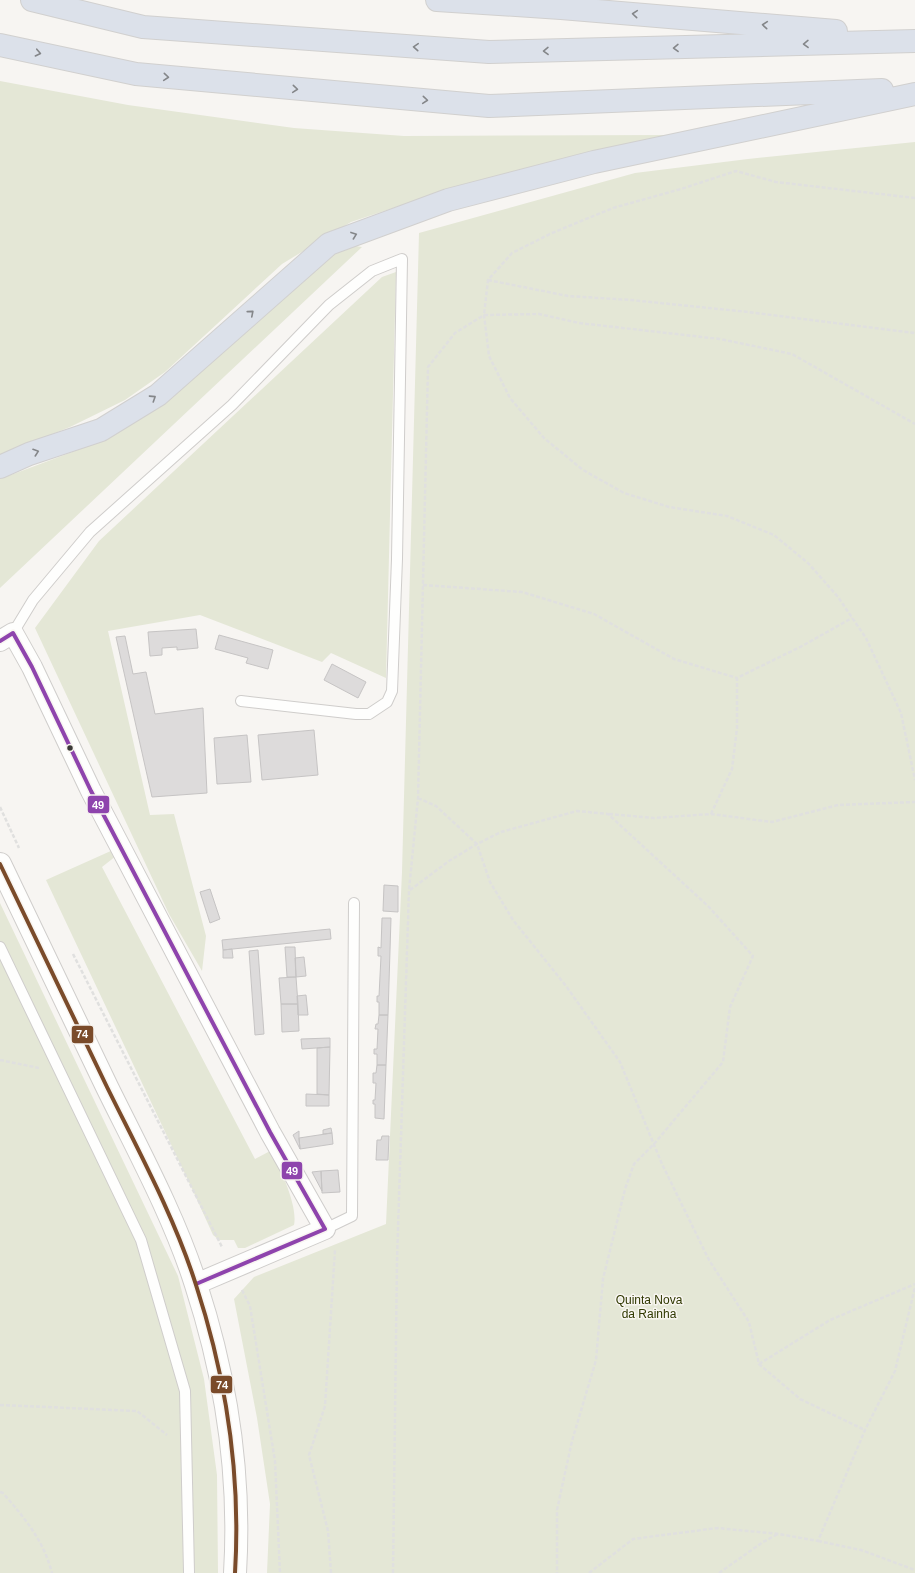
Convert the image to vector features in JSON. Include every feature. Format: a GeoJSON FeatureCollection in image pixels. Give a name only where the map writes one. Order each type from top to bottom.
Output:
{"type":"FeatureCollection","features":[{"type":"Feature","properties":{"kind":"highway"},"geometry":{"type":"LineString","coordinates":[[32,0],[143,27],[489,52],[915,41]]}},
{"type":"Feature","properties":{"kind":"highway"},"geometry":{"type":"LineString","coordinates":[[437,0],[561,8],[915,38]]}},
{"type":"Feature","properties":{"kind":"highway"},"geometry":{"type":"LineString","coordinates":[[0,45],[136,74],[489,106],[915,89]]}},
{"type":"Feature","properties":{"kind":"highway"},"geometry":{"type":"LineString","coordinates":[[0,467],[29,454],[101,430],[158,395],[329,244],[448,200],[594,162],[915,94]]}},
{"type":"Feature","properties":{"kind":"main road"},"geometry":{"type":"LineString","coordinates":[[0,864],[145,1165],[175,1231],[196,1284],[221,1378],[232,1447],[236,1554],[235,1573]]}},
{"type":"Feature","properties":{"kind":"street"},"geometry":{"type":"LineString","coordinates":[[7,637],[32,667],[101,810],[266,1126],[325,1229],[196,1284]]}},
{"type":"Feature","properties":{"kind":"lane"},"geometry":{"type":"LineString","coordinates":[[7,637],[33,600],[90,532],[232,405],[329,305],[372,271],[402,259],[397,559],[392,692],[387,702],[369,714],[356,714],[241,701]]}},
{"type":"Feature","properties":{"kind":"lane"},"geometry":{"type":"LineString","coordinates":[[325,1229],[352,1216],[354,903]]}},
{"type":"Feature","properties":{"kind":"lane"},"geometry":{"type":"LineString","coordinates":[[0,947],[141,1240],[185,1391],[189,1572]]}},
{"type":"Feature","properties":{"kind":"path"},"geometry":{"type":"LineString","coordinates":[[915,198],[776,182],[736,171],[681,189],[613,208],[552,233],[512,253],[488,280],[484,315],[489,356],[510,398],[544,438],[583,470],[624,493],[669,507],[727,516],[774,535],[808,563],[838,597],[866,638],[901,713],[915,780]]}},
{"type":"Feature","properties":{"kind":"path"},"geometry":{"type":"LineString","coordinates":[[488,280],[568,296],[631,300],[732,310],[915,333]]}},
{"type":"Feature","properties":{"kind":"path"},"geometry":{"type":"LineString","coordinates":[[393,1573],[397,1260],[409,890],[418,798],[428,367],[455,333],[484,315],[539,314],[579,323],[720,339],[792,354],[915,424]]}},
{"type":"Feature","properties":{"kind":"path"},"geometry":{"type":"LineString","coordinates":[[423,585],[522,592],[594,614],[674,659],[737,678],[802,646],[852,618]]}},
{"type":"Feature","properties":{"kind":"path"},"geometry":{"type":"LineString","coordinates":[[711,814],[732,769],[737,728],[737,678]]}},
{"type":"Feature","properties":{"kind":"path"},"geometry":{"type":"LineString","coordinates":[[418,798],[436,806],[477,844],[490,882],[512,920],[566,986],[620,1062],[654,1144],[709,1260],[749,1322],[759,1364],[800,1399],[865,1430]]}},
{"type":"Feature","properties":{"kind":"path"},"geometry":{"type":"LineString","coordinates":[[409,890],[449,861],[477,844],[501,832],[577,811],[654,818],[711,814],[772,822],[838,805],[915,802]]}},
{"type":"Feature","properties":{"kind":"path"},"geometry":{"type":"LineString","coordinates":[[557,1573],[557,1510],[572,1441],[596,1360],[603,1279],[626,1189],[634,1164],[654,1144],[723,1062],[730,1007],[753,956],[708,906],[608,814]]}},
{"type":"Feature","properties":{"kind":"path"},"geometry":{"type":"LineString","coordinates":[[0,1060],[60,1072]]}},
{"type":"Feature","properties":{"kind":"path"},"geometry":{"type":"LineString","coordinates":[[325,1229],[335,1244],[325,1406],[309,1455],[328,1531],[331,1573]]}},
{"type":"Feature","properties":{"kind":"path"},"geometry":{"type":"LineString","coordinates":[[759,1364],[830,1320],[915,1286]]}},
{"type":"Feature","properties":{"kind":"path"},"geometry":{"type":"LineString","coordinates":[[818,1541],[865,1430],[895,1371],[915,1286]]}},
{"type":"Feature","properties":{"kind":"path"},"geometry":{"type":"LineString","coordinates":[[0,1405],[137,1411],[187,1451]]}},
{"type":"Feature","properties":{"kind":"path"},"geometry":{"type":"LineString","coordinates":[[0,1492],[3,1493],[29,1523],[48,1556],[52,1573]]}},
{"type":"Feature","properties":{"kind":"path"},"geometry":{"type":"LineString","coordinates":[[589,1573],[633,1539],[717,1528],[778,1534],[861,1550],[915,1570]]}},
{"type":"Feature","properties":{"kind":"path"},"geometry":{"type":"LineString","coordinates":[[719,1573],[763,1542],[778,1534]]}},
{"type":"Feature","properties":{"kind":"green space"},"geometry":{"type":"Polygon","coordinates":[[[0,81],[128,105],[294,128],[404,136],[673,135],[456,187],[351,222],[282,264],[165,372],[125,400],[70,427],[0,455],[0,81]]]}},
{"type":"Feature","properties":{"kind":"green space","name":"Quinta Nova da Rainha"},"geometry":{"type":"Polygon","coordinates":[[[915,142],[915,1573],[267,1573],[270,1504],[257,1418],[234,1299],[254,1277],[386,1224],[402,872],[419,233],[635,173],[748,159],[915,142]]]}},
{"type":"Feature","properties":{"kind":"green space"},"geometry":{"type":"Polygon","coordinates":[[[349,245],[362,247],[0,588],[0,479],[107,439],[321,257],[349,245]]]}},
{"type":"Feature","properties":{"kind":"green space"},"geometry":{"type":"Polygon","coordinates":[[[396,272],[386,678],[331,653],[322,662],[200,615],[108,631],[150,815],[174,814],[206,936],[202,971],[169,914],[35,628],[99,541],[382,277],[396,272]]]}},
{"type":"Feature","properties":{"kind":"green space"},"geometry":{"type":"Polygon","coordinates":[[[113,850],[116,856],[102,867],[255,1159],[272,1150],[284,1177],[291,1198],[295,1217],[294,1225],[245,1248],[238,1248],[234,1240],[219,1240],[213,1235],[46,880],[113,850]]]}},
{"type":"Feature","properties":{"kind":"green space"},"geometry":{"type":"Polygon","coordinates":[[[0,903],[178,1276],[204,1379],[217,1475],[218,1573],[0,1573],[0,903]]]}},
{"type":"Feature","properties":{"kind":"building"},"geometry":{"type":"Polygon","coordinates":[[[196,629],[198,648],[177,650],[177,647],[162,648],[162,655],[150,656],[148,632],[196,629]]]}},
{"type":"Feature","properties":{"kind":"building"},"geometry":{"type":"Polygon","coordinates":[[[219,635],[273,650],[268,669],[246,663],[248,658],[215,649],[219,635]]]}},
{"type":"Feature","properties":{"kind":"building"},"geometry":{"type":"Polygon","coordinates":[[[125,636],[133,674],[146,672],[155,714],[203,708],[207,793],[152,797],[116,637],[125,636]]]}},
{"type":"Feature","properties":{"kind":"building"},"geometry":{"type":"Polygon","coordinates":[[[332,664],[366,682],[358,698],[324,680],[332,664]]]}},
{"type":"Feature","properties":{"kind":"building"},"geometry":{"type":"Polygon","coordinates":[[[314,730],[318,775],[262,780],[258,735],[314,730]]]}},
{"type":"Feature","properties":{"kind":"building"},"geometry":{"type":"Polygon","coordinates":[[[247,735],[251,782],[217,784],[214,738],[247,735]]]}},
{"type":"Feature","properties":{"kind":"building"},"geometry":{"type":"Polygon","coordinates":[[[384,885],[398,886],[398,912],[383,911],[384,885]]]}},
{"type":"Feature","properties":{"kind":"building"},"geometry":{"type":"Polygon","coordinates":[[[210,889],[220,919],[210,923],[200,892],[210,889]]]}},
{"type":"Feature","properties":{"kind":"building"},"geometry":{"type":"Polygon","coordinates":[[[382,918],[391,918],[388,1015],[379,1015],[379,1002],[377,1002],[377,996],[379,996],[381,956],[378,956],[378,947],[381,948],[382,918]]]}},
{"type":"Feature","properties":{"kind":"building"},"geometry":{"type":"Polygon","coordinates":[[[330,929],[331,939],[223,950],[222,940],[330,929]]]}},
{"type":"Feature","properties":{"kind":"building"},"geometry":{"type":"Polygon","coordinates":[[[285,947],[295,947],[296,977],[287,977],[285,947]]]}},
{"type":"Feature","properties":{"kind":"building"},"geometry":{"type":"Polygon","coordinates":[[[232,949],[233,958],[223,958],[223,950],[232,949]]]}},
{"type":"Feature","properties":{"kind":"building"},"geometry":{"type":"Polygon","coordinates":[[[258,950],[264,1034],[255,1035],[249,951],[258,950]]]}},
{"type":"Feature","properties":{"kind":"building"},"geometry":{"type":"Polygon","coordinates":[[[304,957],[306,976],[296,977],[295,958],[304,957]]]}},
{"type":"Feature","properties":{"kind":"building"},"geometry":{"type":"Polygon","coordinates":[[[296,977],[298,1004],[281,1004],[279,978],[296,977]]]}},
{"type":"Feature","properties":{"kind":"building"},"geometry":{"type":"Polygon","coordinates":[[[306,995],[308,1015],[298,1015],[297,996],[306,995]]]}},
{"type":"Feature","properties":{"kind":"building"},"geometry":{"type":"Polygon","coordinates":[[[281,1004],[298,1004],[299,1031],[282,1032],[281,1004]]]}},
{"type":"Feature","properties":{"kind":"building"},"geometry":{"type":"Polygon","coordinates":[[[379,1015],[388,1015],[386,1065],[377,1065],[377,1054],[374,1054],[374,1049],[377,1049],[378,1029],[375,1029],[376,1024],[378,1024],[379,1015]]]}},
{"type":"Feature","properties":{"kind":"building"},"geometry":{"type":"Polygon","coordinates":[[[330,1038],[330,1047],[302,1049],[301,1039],[330,1038]]]}},
{"type":"Feature","properties":{"kind":"building"},"geometry":{"type":"Polygon","coordinates":[[[330,1047],[329,1095],[317,1094],[317,1048],[330,1047]]]}},
{"type":"Feature","properties":{"kind":"building"},"geometry":{"type":"Polygon","coordinates":[[[377,1065],[386,1065],[384,1119],[375,1118],[375,1104],[373,1104],[373,1100],[375,1100],[376,1083],[373,1083],[373,1073],[376,1073],[377,1065]]]}},
{"type":"Feature","properties":{"kind":"building"},"geometry":{"type":"Polygon","coordinates":[[[306,1094],[329,1095],[329,1106],[306,1106],[306,1094]]]}},
{"type":"Feature","properties":{"kind":"building"},"geometry":{"type":"Polygon","coordinates":[[[331,1128],[332,1133],[323,1134],[323,1130],[331,1128]]]}},
{"type":"Feature","properties":{"kind":"building"},"geometry":{"type":"Polygon","coordinates":[[[299,1131],[299,1138],[300,1149],[293,1135],[299,1131]]]}},
{"type":"Feature","properties":{"kind":"building"},"geometry":{"type":"Polygon","coordinates":[[[332,1133],[333,1144],[300,1149],[299,1138],[332,1133]]]}},
{"type":"Feature","properties":{"kind":"building"},"geometry":{"type":"Polygon","coordinates":[[[382,1136],[389,1136],[388,1160],[376,1160],[377,1140],[381,1140],[382,1136]]]}},
{"type":"Feature","properties":{"kind":"building"},"geometry":{"type":"Polygon","coordinates":[[[338,1170],[340,1192],[322,1193],[321,1171],[338,1170]]]}},
{"type":"Feature","properties":{"kind":"building"},"geometry":{"type":"Polygon","coordinates":[[[321,1171],[322,1191],[312,1172],[321,1171]]]}},
{"type":"Feature","properties":{"kind":"transit line","name":"49"},"geometry":{"type":"LineString","coordinates":[[0,641],[13,633],[32,667],[91,791],[270,1132],[325,1229],[196,1284]]}},
{"type":"Feature","properties":{"kind":"transit line","name":"74"},"geometry":{"type":"LineString","coordinates":[[0,864],[155,1184],[178,1235],[196,1285],[216,1355],[229,1427],[236,1500],[235,1573]]}}]}
